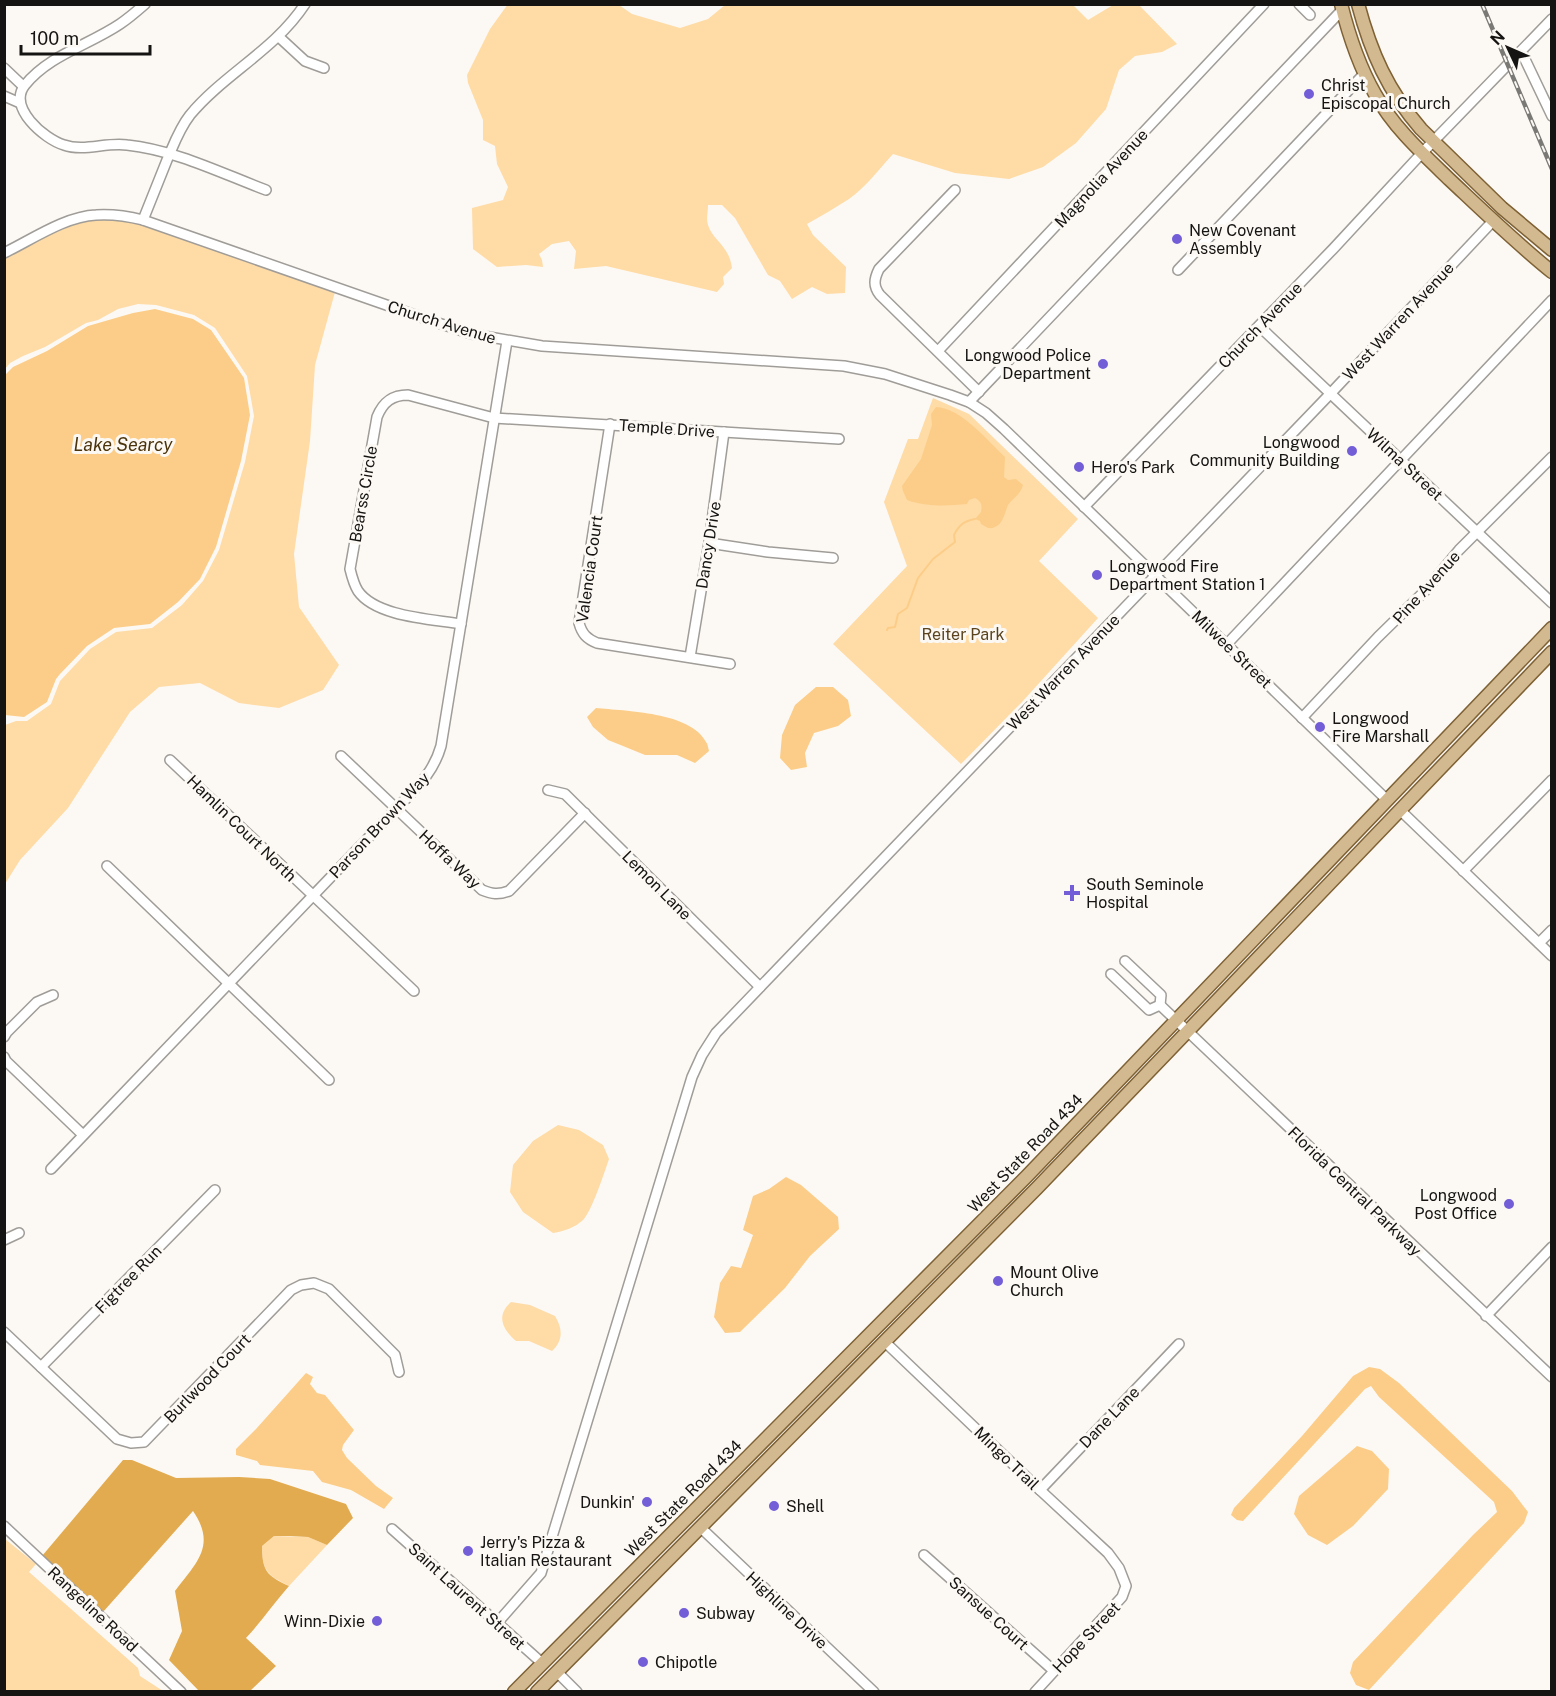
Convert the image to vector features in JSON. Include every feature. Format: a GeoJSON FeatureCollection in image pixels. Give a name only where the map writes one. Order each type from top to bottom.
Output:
{"type":"FeatureCollection","features":[{"type":"Feature","properties":{"kind":"main road"},"geometry":{"type":"LineString","coordinates":[[1551,250],[1502,208],[1410,116],[1384,77],[1357,4],[1342,7],[1350,39],[1364,74],[1384,109],[1408,140],[1493,221],[1551,272]]}},
{"type":"Feature","properties":{"kind":"main road","name":"West State Road 434"},"geometry":{"type":"LineString","coordinates":[[514,1692],[1027,1176],[1551,628]]}},
{"type":"Feature","properties":{"kind":"main road","name":"West State Road 434"},"geometry":{"type":"LineString","coordinates":[[537,1691],[1038,1188],[1551,652]]}},
{"type":"Feature","properties":{"kind":"main road"},"geometry":{"type":"LineString","coordinates":[[1400,810],[1408,778]]}},
{"type":"Feature","properties":{"kind":"main road"},"geometry":{"type":"LineString","coordinates":[[1382,829],[1388,813],[1387,800]]}},
{"type":"Feature","properties":{"kind":"main road"},"geometry":{"type":"LineString","coordinates":[[885,1342],[890,1314]]}},
{"type":"Feature","properties":{"kind":"main road"},"geometry":{"type":"LineString","coordinates":[[864,1363],[871,1344],[872,1331]]}},
{"type":"Feature","properties":{"kind":"main road"},"geometry":{"type":"LineString","coordinates":[[556,1672],[560,1645]]}},
{"type":"Feature","properties":{"kind":"main road"},"geometry":{"type":"LineString","coordinates":[[537,1691],[542,1676],[542,1663]]}},
{"type":"Feature","properties":{"kind":"street"},"geometry":{"type":"LineString","coordinates":[[145,4],[121,24],[54,59],[38,71],[23,86],[19,95],[23,111],[50,139],[65,146],[128,145],[170,154],[266,189]]}},
{"type":"Feature","properties":{"kind":"street"},"geometry":{"type":"LineString","coordinates":[[142,220],[180,128],[213,90],[279,37],[306,4]]}},
{"type":"Feature","properties":{"kind":"street","name":"Magnolia Avenue"},"geometry":{"type":"LineString","coordinates":[[938,351],[1264,4]]}},
{"type":"Feature","properties":{"kind":"street"},"geometry":{"type":"LineString","coordinates":[[1299,4],[1310,15]]}},
{"type":"Feature","properties":{"kind":"street"},"geometry":{"type":"LineString","coordinates":[[969,402],[1342,7]]}},
{"type":"Feature","properties":{"kind":"street","name":"Church Avenue"},"geometry":{"type":"LineString","coordinates":[[1084,507],[1551,19]]}},
{"type":"Feature","properties":{"kind":"street"},"geometry":{"type":"LineString","coordinates":[[279,37],[305,61],[324,68]]}},
{"type":"Feature","properties":{"kind":"street"},"geometry":{"type":"LineString","coordinates":[[1521,51],[1551,116]]}},
{"type":"Feature","properties":{"kind":"street"},"geometry":{"type":"LineString","coordinates":[[4,68],[23,86]]}},
{"type":"Feature","properties":{"kind":"street"},"geometry":{"type":"LineString","coordinates":[[1178,270],[1364,74]]}},
{"type":"Feature","properties":{"kind":"street"},"geometry":{"type":"LineString","coordinates":[[4,96],[20,103]]}},
{"type":"Feature","properties":{"kind":"street"},"geometry":{"type":"LineString","coordinates":[[955,190],[879,269],[874,281],[875,289],[880,296],[980,392]]}},
{"type":"Feature","properties":{"kind":"street","name":"Church Avenue"},"geometry":{"type":"LineString","coordinates":[[4,253],[78,218],[94,214],[111,215],[142,220],[472,334],[542,346],[844,366],[885,374],[969,402]]}},
{"type":"Feature","properties":{"kind":"street","name":"West Warren Avenue"},"geometry":{"type":"LineString","coordinates":[[498,1622],[541,1573],[692,1077],[702,1054],[716,1033],[1493,221]]}},
{"type":"Feature","properties":{"kind":"street"},"geometry":{"type":"LineString","coordinates":[[1227,644],[1551,300]]}},
{"type":"Feature","properties":{"kind":"street","name":"Wilma Street"},"geometry":{"type":"LineString","coordinates":[[1259,326],[1551,603]]}},
{"type":"Feature","properties":{"kind":"street","name":"Parson Brown Way"},"geometry":{"type":"LineString","coordinates":[[51,1169],[396,809],[426,777],[438,758],[507,341]]}},
{"type":"Feature","properties":{"kind":"street","name":"Bearss Circle"},"geometry":{"type":"LineString","coordinates":[[461,624],[386,611],[376,607],[358,591],[350,569],[376,417],[381,406],[389,399],[408,395],[495,418]]}},
{"type":"Feature","properties":{"kind":"street","name":"Milwee Street"},"geometry":{"type":"LineString","coordinates":[[969,402],[1004,429],[1387,800]]}},
{"type":"Feature","properties":{"kind":"street","name":"Temple Drive"},"geometry":{"type":"LineString","coordinates":[[495,418],[839,439]]}},
{"type":"Feature","properties":{"kind":"street","name":"Valencia Court"},"geometry":{"type":"LineString","coordinates":[[610,424],[579,624],[582,633],[589,640],[597,643],[730,664]]}},
{"type":"Feature","properties":{"kind":"street","name":"Dancy Drive"},"geometry":{"type":"LineString","coordinates":[[690,657],[724,432]]}},
{"type":"Feature","properties":{"kind":"street","name":"Pine Avenue"},"geometry":{"type":"LineString","coordinates":[[1302,718],[1425,591],[1454,556],[1551,457]]}},
{"type":"Feature","properties":{"kind":"street"},"geometry":{"type":"LineString","coordinates":[[709,543],[768,552],[833,558]]}},
{"type":"Feature","properties":{"kind":"street"},"geometry":{"type":"LineString","coordinates":[[341,756],[396,809]]}},
{"type":"Feature","properties":{"kind":"street","name":"Hamlin Court North"},"geometry":{"type":"LineString","coordinates":[[170,760],[414,991]]}},
{"type":"Feature","properties":{"kind":"street"},"geometry":{"type":"LineString","coordinates":[[1464,871],[1551,780]]}},
{"type":"Feature","properties":{"kind":"street","name":"Lemon Lane"},"geometry":{"type":"LineString","coordinates":[[548,790],[565,794],[760,987]]}},
{"type":"Feature","properties":{"kind":"street","name":"Hoffa Way"},"geometry":{"type":"LineString","coordinates":[[396,809],[482,890],[492,894],[508,891],[585,813]]}},
{"type":"Feature","properties":{"kind":"street"},"geometry":{"type":"LineString","coordinates":[[1400,810],[1551,956]]}},
{"type":"Feature","properties":{"kind":"street"},"geometry":{"type":"LineString","coordinates":[[107,866],[328,1080]]}},
{"type":"Feature","properties":{"kind":"street"},"geometry":{"type":"LineString","coordinates":[[1539,944],[1551,930]]}},
{"type":"Feature","properties":{"kind":"street","name":"Florida Central Parkway"},"geometry":{"type":"LineString","coordinates":[[1125,961],[1161,995],[1160,1005]]}},
{"type":"Feature","properties":{"kind":"street","name":"Florida Central Parkway"},"geometry":{"type":"LineString","coordinates":[[1111,974],[1149,1010],[1160,1005]]}},
{"type":"Feature","properties":{"kind":"street"},"geometry":{"type":"LineString","coordinates":[[4,1036],[37,1002],[53,995]]}},
{"type":"Feature","properties":{"kind":"street","name":"Florida Central Parkway"},"geometry":{"type":"LineString","coordinates":[[1160,1005],[1551,1377]]}},
{"type":"Feature","properties":{"kind":"street"},"geometry":{"type":"LineString","coordinates":[[4,1057],[83,1135]]}},
{"type":"Feature","properties":{"kind":"street","name":"Figtree Run"},"geometry":{"type":"LineString","coordinates":[[41,1367],[215,1190]]}},
{"type":"Feature","properties":{"kind":"street"},"geometry":{"type":"LineString","coordinates":[[4,1240],[19,1233]]}},
{"type":"Feature","properties":{"kind":"street"},"geometry":{"type":"LineString","coordinates":[[1486,1316],[1551,1247]]}},
{"type":"Feature","properties":{"kind":"street","name":"Burlwood Court"},"geometry":{"type":"LineString","coordinates":[[4,1332],[117,1439],[131,1443],[144,1442],[291,1290],[301,1285],[314,1283],[329,1289],[395,1355],[399,1372]]}},
{"type":"Feature","properties":{"kind":"street","name":"Mingo Trail"},"geometry":{"type":"LineString","coordinates":[[885,1342],[1108,1553],[1123,1578]]}},
{"type":"Feature","properties":{"kind":"street","name":"Dane Lane"},"geometry":{"type":"LineString","coordinates":[[1040,1490],[1179,1344]]}},
{"type":"Feature","properties":{"kind":"street","name":"Rangeline Road"},"geometry":{"type":"LineString","coordinates":[[4,1526],[181,1692]]}},
{"type":"Feature","properties":{"kind":"street","name":"Highline Drive"},"geometry":{"type":"LineString","coordinates":[[700,1527],[874,1692]]}},
{"type":"Feature","properties":{"kind":"street","name":"Saint Laurent Street"},"geometry":{"type":"LineString","coordinates":[[392,1529],[542,1663]]}},
{"type":"Feature","properties":{"kind":"street","name":"Sansue Court"},"geometry":{"type":"LineString","coordinates":[[924,1555],[1054,1671]]}},
{"type":"Feature","properties":{"kind":"street","name":"Hope Street"},"geometry":{"type":"LineString","coordinates":[[1035,1692],[1122,1597],[1125,1586],[1123,1578]]}},
{"type":"Feature","properties":{"kind":"street"},"geometry":{"type":"LineString","coordinates":[[556,1672],[578,1692]]}},
{"type":"Feature","properties":{"kind":"green space"},"geometry":{"type":"Polygon","coordinates":[[[508,4],[619,5],[632,14],[680,28],[708,19],[725,5],[1072,4],[1088,20],[1113,5],[1139,5],[1177,44],[1162,52],[1135,56],[1119,70],[1106,109],[1076,143],[1043,167],[1009,179],[955,173],[893,154],[849,199],[807,224],[813,235],[846,267],[845,293],[827,294],[812,287],[792,299],[780,281],[768,275],[735,218],[722,205],[708,205],[707,215],[710,230],[728,254],[732,268],[723,277],[724,284],[717,292],[606,266],[574,269],[576,251],[569,241],[552,244],[539,254],[543,267],[526,265],[497,267],[473,249],[472,208],[503,200],[508,187],[497,164],[495,146],[483,140],[483,120],[467,75],[490,29],[508,4]]]}},
{"type":"Feature","properties":{"kind":"green space"},"geometry":{"type":"Polygon","coordinates":[[[95,219],[141,224],[335,292],[315,365],[310,441],[294,554],[299,607],[339,665],[323,690],[279,708],[239,703],[200,683],[159,687],[130,712],[68,808],[20,860],[5,884],[5,725],[16,721],[27,721],[51,704],[60,681],[90,649],[116,632],[152,628],[182,605],[203,581],[219,550],[245,462],[254,416],[247,376],[215,328],[194,315],[156,305],[138,304],[118,309],[23,356],[10,363],[5,369],[5,259],[60,231],[95,219]]]}},
{"type":"Feature","properties":{"kind":"green space","name":"Reiter Park"},"geometry":{"type":"Polygon","coordinates":[[[933,398],[969,414],[1078,519],[1039,561],[1098,618],[1022,702],[961,764],[833,644],[907,566],[884,502],[908,439],[918,439],[933,398]]]}},
{"type":"Feature","properties":{"kind":"green space"},"geometry":{"type":"Polygon","coordinates":[[[558,1125],[579,1130],[603,1145],[609,1159],[598,1191],[583,1220],[573,1227],[553,1233],[523,1212],[510,1192],[513,1165],[533,1141],[558,1125]]]}},
{"type":"Feature","properties":{"kind":"green space"},"geometry":{"type":"Polygon","coordinates":[[[511,1302],[530,1305],[555,1316],[561,1335],[552,1351],[529,1341],[516,1341],[507,1332],[502,1317],[511,1302]]]}},
{"type":"Feature","properties":{"kind":"green space"},"geometry":{"type":"Polygon","coordinates":[[[274,1536],[308,1537],[327,1545],[289,1586],[271,1575],[263,1561],[262,1546],[274,1536]]]}},
{"type":"Feature","properties":{"kind":"green space"},"geometry":{"type":"Polygon","coordinates":[[[5,1539],[36,1564],[29,1572],[138,1668],[140,1676],[163,1691],[5,1691],[5,1539]]]}},
{"type":"Feature","properties":{"kind":"shaded area"},"geometry":{"type":"Polygon","coordinates":[[[123,1460],[132,1460],[176,1478],[270,1479],[346,1504],[353,1518],[327,1545],[308,1537],[274,1536],[262,1546],[263,1561],[267,1572],[289,1586],[246,1638],[276,1666],[250,1691],[199,1691],[169,1660],[182,1631],[175,1591],[196,1563],[203,1544],[200,1523],[193,1511],[103,1612],[42,1556],[123,1460]]]}},
{"type":"Feature","properties":{"kind":"water","name":"Lake Searcy"},"geometry":{"type":"Polygon","coordinates":[[[155,309],[193,319],[211,330],[244,378],[250,415],[241,461],[216,547],[200,579],[178,602],[150,624],[114,628],[87,646],[60,674],[47,702],[24,717],[5,715],[5,375],[13,367],[47,351],[88,326],[155,309]]]}},
{"type":"Feature","properties":{"kind":"water"},"geometry":{"type":"Polygon","coordinates":[[[936,407],[955,413],[973,426],[1005,457],[1004,477],[1008,480],[1016,479],[1023,485],[1008,505],[1002,521],[995,527],[988,528],[975,519],[981,512],[981,507],[980,502],[975,498],[969,500],[967,504],[944,505],[929,505],[907,500],[902,486],[921,459],[932,425],[931,414],[936,407]]]}},
{"type":"Feature","properties":{"kind":"water"},"geometry":{"type":"Polygon","coordinates":[[[816,687],[833,687],[848,700],[851,716],[838,726],[814,733],[805,753],[807,767],[791,770],[780,758],[782,735],[795,705],[816,687]]]}},
{"type":"Feature","properties":{"kind":"water"},"geometry":{"type":"Polygon","coordinates":[[[596,708],[640,712],[687,724],[707,743],[709,751],[695,763],[677,755],[645,755],[608,740],[593,727],[587,717],[596,708]]]}},
{"type":"Feature","properties":{"kind":"water"},"geometry":{"type":"Polygon","coordinates":[[[786,1177],[801,1185],[838,1217],[839,1229],[810,1256],[785,1288],[740,1332],[725,1333],[714,1317],[720,1283],[731,1266],[741,1268],[753,1235],[743,1230],[753,1196],[769,1189],[786,1177]]]}},
{"type":"Feature","properties":{"kind":"water"},"geometry":{"type":"Polygon","coordinates":[[[1369,1367],[1380,1369],[1399,1383],[1512,1491],[1528,1512],[1524,1523],[1369,1690],[1356,1685],[1350,1673],[1353,1662],[1497,1512],[1494,1502],[1379,1397],[1371,1386],[1365,1389],[1243,1521],[1231,1515],[1234,1508],[1302,1436],[1353,1376],[1369,1367]]]}},
{"type":"Feature","properties":{"kind":"water"},"geometry":{"type":"Polygon","coordinates":[[[306,1373],[313,1377],[310,1384],[317,1393],[325,1395],[354,1430],[343,1445],[342,1450],[347,1458],[376,1486],[393,1498],[384,1509],[351,1490],[322,1482],[313,1471],[260,1465],[257,1461],[236,1455],[236,1449],[306,1373]]]}},
{"type":"Feature","properties":{"kind":"water"},"geometry":{"type":"Polygon","coordinates":[[[1357,1446],[1372,1451],[1389,1469],[1388,1489],[1353,1526],[1327,1545],[1308,1535],[1294,1514],[1299,1496],[1357,1446]]]}},
{"type":"Feature","properties":{"kind":"waterway"},"geometry":{"type":"LineString","coordinates":[[887,630],[895,627],[898,614],[907,608],[918,578],[933,559],[955,542],[954,535],[960,526],[975,519]]}},
{"type":"Feature","properties":{"kind":"railway"},"geometry":{"type":"LineString","coordinates":[[1482,4],[1552,169]]}},
{"type":"Feature","properties":{"kind":"place","name":"Christ Episcopal Church"},"geometry":{"type":"Point","coordinates":[1309,94]}},
{"type":"Feature","properties":{"kind":"place","name":"New Covenant Assembly"},"geometry":{"type":"Point","coordinates":[1177,239]}},
{"type":"Feature","properties":{"kind":"place","name":"Longwood Police Department"},"geometry":{"type":"Point","coordinates":[1103,364]}},
{"type":"Feature","properties":{"kind":"place","name":"Longwood Community Building"},"geometry":{"type":"Point","coordinates":[1352,451]}},
{"type":"Feature","properties":{"kind":"place","name":"Hero's Park"},"geometry":{"type":"Point","coordinates":[1079,467]}},
{"type":"Feature","properties":{"kind":"place","name":"Longwood Fire Department Station 1"},"geometry":{"type":"Point","coordinates":[1097,575]}},
{"type":"Feature","properties":{"kind":"place","name":"Longwood Fire Marshall"},"geometry":{"type":"Point","coordinates":[1320,727]}},
{"type":"Feature","properties":{"kind":"place","name":"South Seminole Hospital"},"geometry":{"type":"Point","coordinates":[1072,893]}},
{"type":"Feature","properties":{"kind":"place","name":"Longwood Post Office"},"geometry":{"type":"Point","coordinates":[1509,1204]}},
{"type":"Feature","properties":{"kind":"place","name":"Mount Olive Church"},"geometry":{"type":"Point","coordinates":[998,1281]}},
{"type":"Feature","properties":{"kind":"place","name":"Dunkin'"},"geometry":{"type":"Point","coordinates":[647,1502]}},
{"type":"Feature","properties":{"kind":"place","name":"Shell"},"geometry":{"type":"Point","coordinates":[774,1506]}},
{"type":"Feature","properties":{"kind":"place","name":"Jerry's Pizza & Italian Restaurant"},"geometry":{"type":"Point","coordinates":[468,1551]}},
{"type":"Feature","properties":{"kind":"place","name":"Subway"},"geometry":{"type":"Point","coordinates":[684,1613]}},
{"type":"Feature","properties":{"kind":"place","name":"Winn-Dixie"},"geometry":{"type":"Point","coordinates":[377,1621]}},
{"type":"Feature","properties":{"kind":"place","name":"Chipotle"},"geometry":{"type":"Point","coordinates":[643,1662]}}]}
